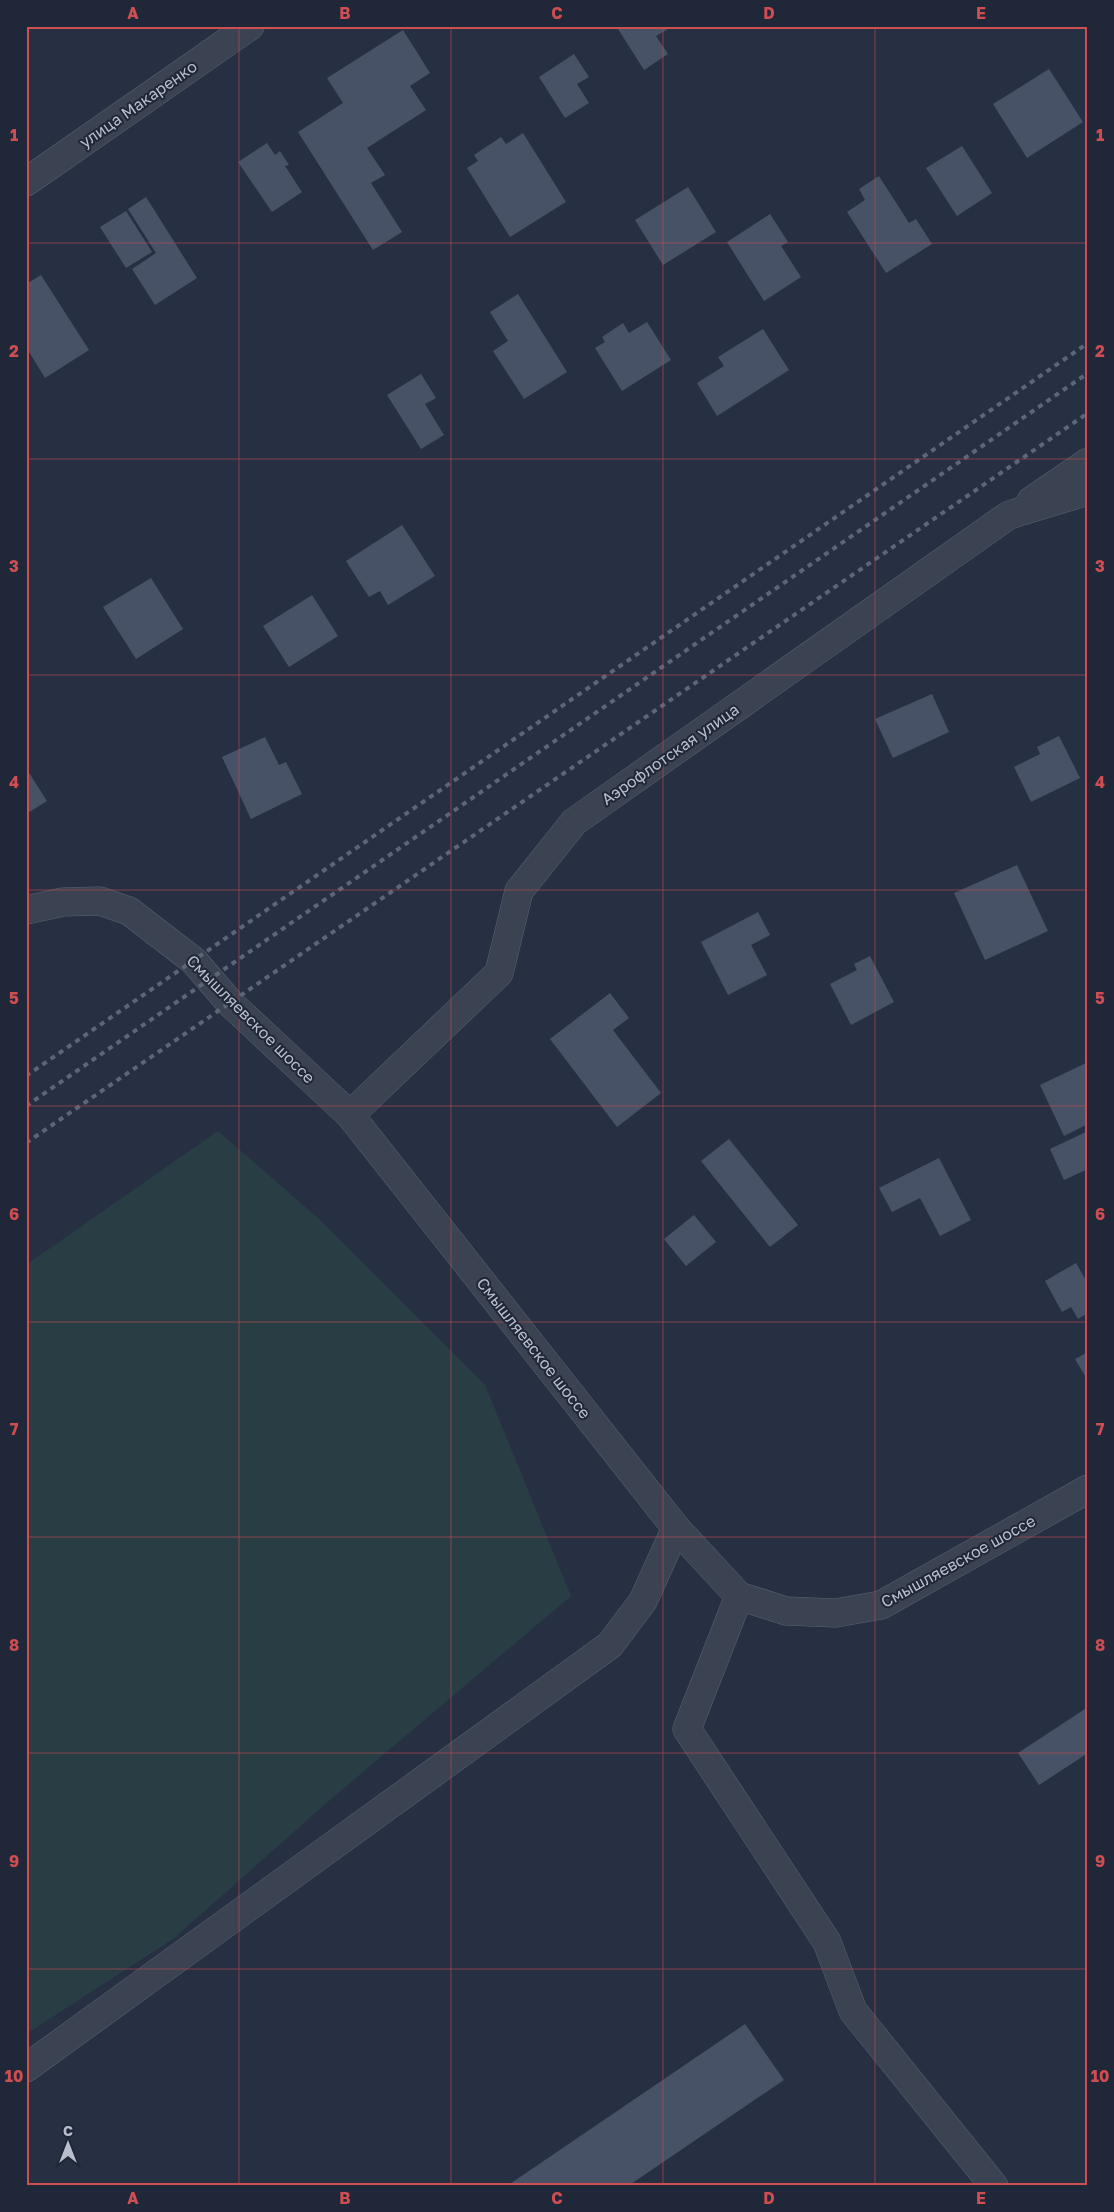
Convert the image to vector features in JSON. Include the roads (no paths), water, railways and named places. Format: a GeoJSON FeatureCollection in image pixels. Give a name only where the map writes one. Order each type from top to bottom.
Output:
{"type":"FeatureCollection","features":[{"type":"Feature","properties":{"kind":"street","name":"улица Макаренко"},"geometry":{"type":"LineString","coordinates":[[26,182],[250,26]]}},
{"type":"Feature","properties":{"kind":"street"},"geometry":{"type":"LineString","coordinates":[[1009,516],[1088,462]]}},
{"type":"Feature","properties":{"kind":"street","name":"Аэрофлотская улица"},"geometry":{"type":"LineString","coordinates":[[350,1115],[499,973],[519,891],[574,822],[1009,516],[1088,491]]}},
{"type":"Feature","properties":{"kind":"street","name":"Смышляевское шоссе"},"geometry":{"type":"LineString","coordinates":[[26,910],[62,902],[100,901],[129,911],[194,961],[230,1003],[350,1115],[676,1528],[739,1596],[786,1611],[836,1613],[881,1605],[1088,1489]]}},
{"type":"Feature","properties":{"kind":"street"},"geometry":{"type":"LineString","coordinates":[[26,2068],[610,1645],[643,1601],[676,1528]]}},
{"type":"Feature","properties":{"kind":"street"},"geometry":{"type":"LineString","coordinates":[[739,1596],[687,1729],[827,1942],[853,2011],[994,2186]]}},
{"type":"Feature","properties":{"kind":"railway"},"geometry":{"type":"LineString","coordinates":[[26,1076],[1088,343]]}},
{"type":"Feature","properties":{"kind":"railway"},"geometry":{"type":"LineString","coordinates":[[26,1106],[1088,373]]}},
{"type":"Feature","properties":{"kind":"railway"},"geometry":{"type":"LineString","coordinates":[[26,1143],[1088,413]]}}]}
